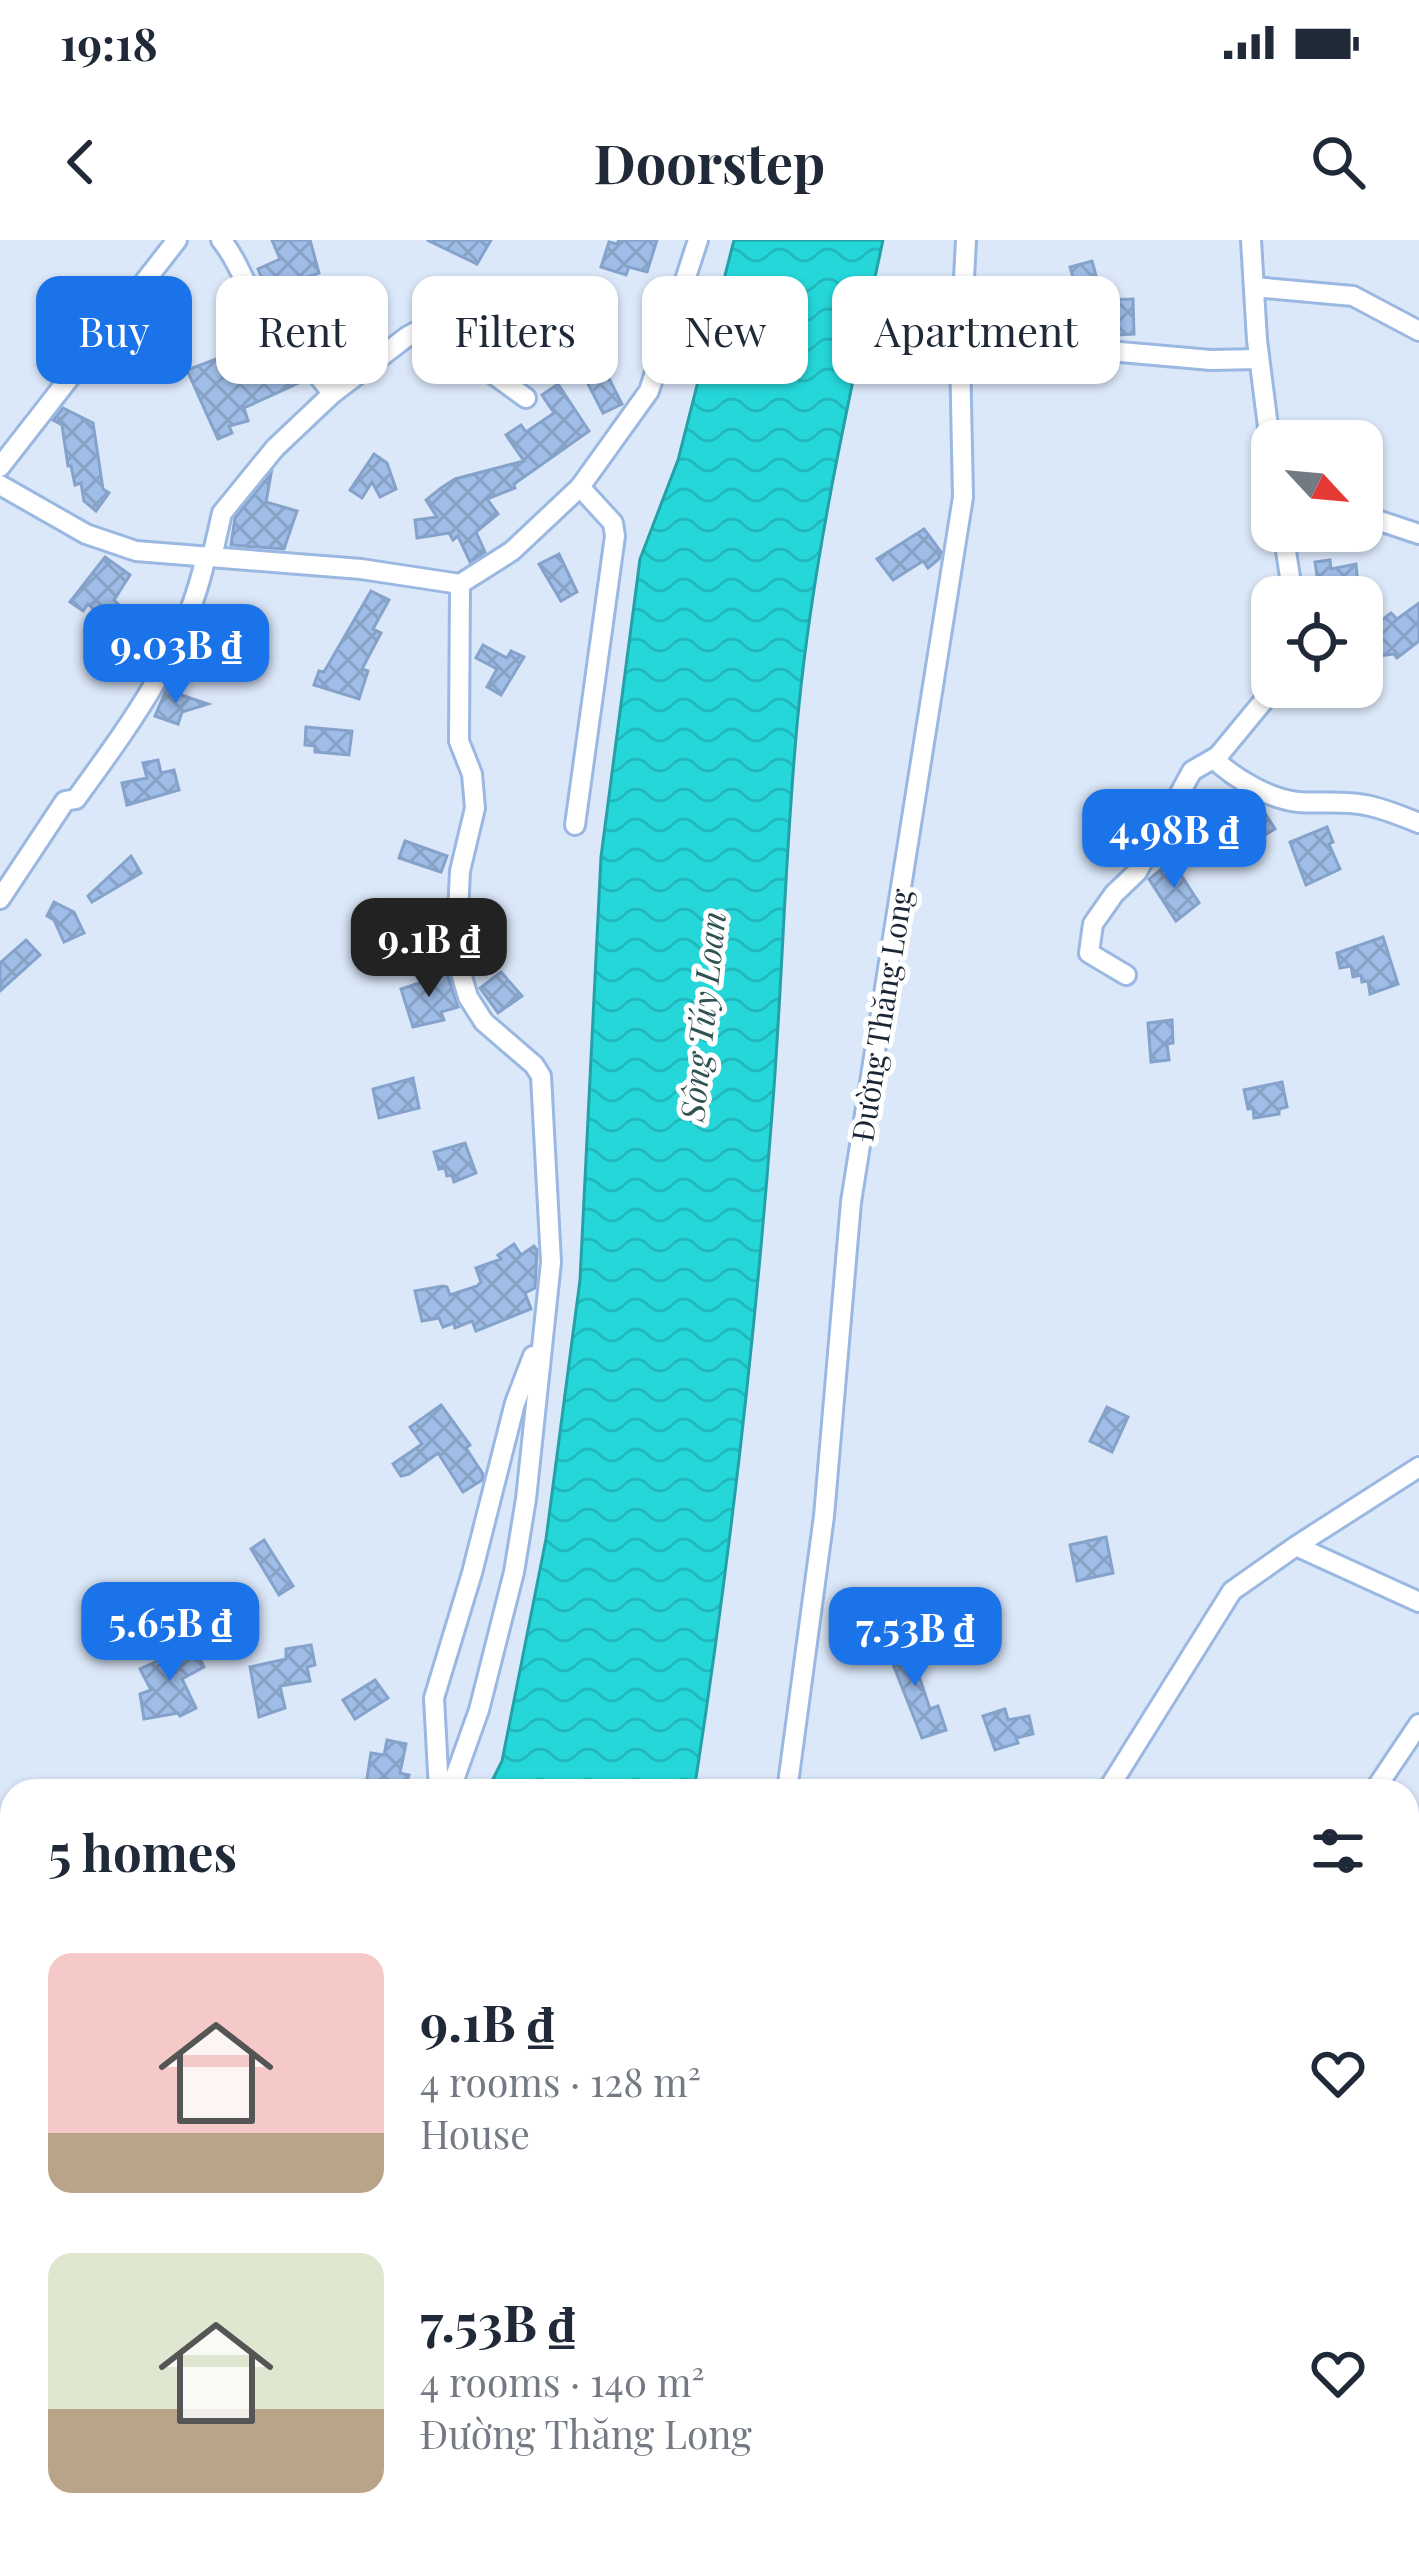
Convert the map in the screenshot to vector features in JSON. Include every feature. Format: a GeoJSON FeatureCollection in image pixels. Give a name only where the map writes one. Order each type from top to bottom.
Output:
{"type":"FeatureCollection","features":[{"type":"Feature","properties":{"kind":"street"},"geometry":{"type":"LineString","coordinates":[[0,467],[177,240]]}},
{"type":"Feature","properties":{"kind":"street"},"geometry":{"type":"LineString","coordinates":[[221,240],[258,307],[332,394]]}},
{"type":"Feature","properties":{"kind":"street"},"geometry":{"type":"LineString","coordinates":[[0,485],[86,534],[136,551],[361,569],[460,584],[512,551],[580,487],[649,392],[698,240]]}},
{"type":"Feature","properties":{"kind":"street","name":"Đường Thăng Long"},"geometry":{"type":"LineString","coordinates":[[964,276],[966,240]]}},
{"type":"Feature","properties":{"kind":"street"},"geometry":{"type":"LineString","coordinates":[[1251,240],[1267,420]]}},
{"type":"Feature","properties":{"kind":"street"},"geometry":{"type":"LineString","coordinates":[[1254,287],[1353,296],[1419,331]]}},
{"type":"Feature","properties":{"kind":"street"},"geometry":{"type":"LineString","coordinates":[[0,899],[64,801],[76,799],[140,710],[175,650],[221,513],[274,448],[332,394],[427,326],[526,398]]}},
{"type":"Feature","properties":{"kind":"street"},"geometry":{"type":"LineString","coordinates":[[1120,352],[1211,360],[1259,358]]}},
{"type":"Feature","properties":{"kind":"street","name":"Đường Thăng Long"},"geometry":{"type":"LineString","coordinates":[[789,1779],[821,1539],[851,1202],[963,497],[962,384]]}},
{"type":"Feature","properties":{"kind":"street"},"geometry":{"type":"LineString","coordinates":[[575,825],[615,536],[613,523],[580,487]]}},
{"type":"Feature","properties":{"kind":"street"},"geometry":{"type":"LineString","coordinates":[[1383,521],[1419,534]]}},
{"type":"Feature","properties":{"kind":"street"},"geometry":{"type":"LineString","coordinates":[[454,1779],[471,1736],[514,1572],[551,1262],[541,1076],[484,1022],[468,997],[456,956],[460,871],[475,808],[472,774],[459,741],[460,584]]}},
{"type":"Feature","properties":{"kind":"street"},"geometry":{"type":"LineString","coordinates":[[1126,975],[1089,953],[1093,925],[1114,894],[1137,872],[1192,771],[1214,759],[1257,708]]}},
{"type":"Feature","properties":{"kind":"street"},"geometry":{"type":"LineString","coordinates":[[1214,759],[1227,772],[1259,789],[1298,802],[1316,799],[1366,805],[1419,823]]}},
{"type":"Feature","properties":{"kind":"street"},"geometry":{"type":"LineString","coordinates":[[438,1779],[434,1698],[515,1403],[540,1341]]}},
{"type":"Feature","properties":{"kind":"street"},"geometry":{"type":"LineString","coordinates":[[1114,1779],[1232,1591],[1419,1467]]}},
{"type":"Feature","properties":{"kind":"street"},"geometry":{"type":"LineString","coordinates":[[1296,1546],[1419,1602]]}},
{"type":"Feature","properties":{"kind":"street"},"geometry":{"type":"LineString","coordinates":[[1382,1779],[1419,1724]]}},
{"type":"Feature","properties":{"kind":"water","name":"Sông Túy Loan"},"geometry":{"type":"Polygon","coordinates":[[[734,240],[883,240],[876,276],[832,276],[832,384],[853,384],[806,646],[794,756],[758,1283],[730,1538],[696,1779],[493,1779],[502,1761],[546,1539],[580,1280],[601,857],[640,559],[678,460],[697,384],[808,384],[808,276],[725,276],[734,240]]]}},
{"type":"Feature","properties":{"kind":"building"},"geometry":{"type":"Polygon","coordinates":[[[272,240],[310,240],[319,273],[261,276],[258,269],[280,259],[272,240]]]}},
{"type":"Feature","properties":{"kind":"building"},"geometry":{"type":"Polygon","coordinates":[[[427,240],[491,240],[477,264],[427,240]]]}},
{"type":"Feature","properties":{"kind":"building"},"geometry":{"type":"Polygon","coordinates":[[[657,240],[647,272],[629,267],[626,275],[601,267],[609,242],[657,240]]]}},
{"type":"Feature","properties":{"kind":"building"},"geometry":{"type":"Polygon","coordinates":[[[1092,261],[1096,276],[1073,276],[1070,267],[1092,261]]]}},
{"type":"Feature","properties":{"kind":"building"},"geometry":{"type":"Polygon","coordinates":[[[1120,299],[1133,299],[1134,334],[1120,335],[1120,299]]]}},
{"type":"Feature","properties":{"kind":"building"},"geometry":{"type":"Polygon","coordinates":[[[216,359],[216,384],[296,384],[244,408],[248,421],[229,426],[232,433],[218,439],[192,381],[192,368],[216,359]]]}},
{"type":"Feature","properties":{"kind":"building"},"geometry":{"type":"Polygon","coordinates":[[[558,384],[589,431],[514,484],[515,488],[487,499],[498,514],[476,532],[485,552],[470,562],[458,536],[453,540],[449,533],[417,538],[415,520],[437,517],[426,500],[441,488],[455,479],[524,461],[506,435],[521,425],[526,432],[554,413],[542,395],[558,384]]]}},
{"type":"Feature","properties":{"kind":"building"},"geometry":{"type":"Polygon","coordinates":[[[588,384],[612,384],[622,404],[603,413],[588,384]]]}},
{"type":"Feature","properties":{"kind":"building"},"geometry":{"type":"Polygon","coordinates":[[[63,408],[93,423],[103,489],[109,493],[96,511],[84,501],[81,483],[75,485],[62,425],[53,420],[63,408]]]}},
{"type":"Feature","properties":{"kind":"building"},"geometry":{"type":"Polygon","coordinates":[[[374,454],[387,463],[396,489],[380,497],[372,482],[362,498],[350,490],[374,454]]]}},
{"type":"Feature","properties":{"kind":"building"},"geometry":{"type":"Polygon","coordinates":[[[271,474],[266,502],[297,511],[284,549],[231,545],[235,518],[271,474]]]}},
{"type":"Feature","properties":{"kind":"building"},"geometry":{"type":"Polygon","coordinates":[[[924,529],[941,552],[939,559],[928,568],[923,561],[893,580],[877,559],[924,529]]]}},
{"type":"Feature","properties":{"kind":"building"},"geometry":{"type":"Polygon","coordinates":[[[559,554],[577,592],[561,601],[539,564],[559,554]]]}},
{"type":"Feature","properties":{"kind":"building"},"geometry":{"type":"Polygon","coordinates":[[[105,557],[130,575],[114,600],[137,623],[122,638],[88,604],[83,611],[70,602],[105,557]]]}},
{"type":"Feature","properties":{"kind":"building"},"geometry":{"type":"Polygon","coordinates":[[[1330,560],[1331,569],[1356,564],[1357,576],[1317,576],[1315,562],[1330,560]]]}},
{"type":"Feature","properties":{"kind":"building"},"geometry":{"type":"Polygon","coordinates":[[[371,591],[389,600],[373,629],[381,633],[362,669],[368,671],[359,699],[314,685],[319,671],[324,672],[371,591]]]}},
{"type":"Feature","properties":{"kind":"building"},"geometry":{"type":"Polygon","coordinates":[[[1419,603],[1419,641],[1397,658],[1383,655],[1383,619],[1391,613],[1397,619],[1419,603]]]}},
{"type":"Feature","properties":{"kind":"building"},"geometry":{"type":"Polygon","coordinates":[[[483,645],[507,658],[511,651],[524,657],[501,695],[487,687],[497,669],[476,658],[483,645]]]}},
{"type":"Feature","properties":{"kind":"building"},"geometry":{"type":"Polygon","coordinates":[[[166,690],[208,704],[182,712],[178,724],[155,716],[166,690]]]}},
{"type":"Feature","properties":{"kind":"building"},"geometry":{"type":"Polygon","coordinates":[[[306,727],[352,731],[349,755],[315,752],[315,746],[305,745],[306,727]]]}},
{"type":"Feature","properties":{"kind":"building"},"geometry":{"type":"Polygon","coordinates":[[[158,760],[161,773],[174,770],[179,790],[127,805],[122,783],[147,778],[143,763],[158,760]]]}},
{"type":"Feature","properties":{"kind":"building"},"geometry":{"type":"Polygon","coordinates":[[[1261,807],[1275,829],[1229,855],[1218,836],[1261,807]]]}},
{"type":"Feature","properties":{"kind":"building"},"geometry":{"type":"Polygon","coordinates":[[[1327,827],[1340,869],[1306,885],[1290,842],[1327,827]]]}},
{"type":"Feature","properties":{"kind":"building"},"geometry":{"type":"Polygon","coordinates":[[[405,841],[447,856],[441,872],[399,858],[405,841]]]}},
{"type":"Feature","properties":{"kind":"building"},"geometry":{"type":"Polygon","coordinates":[[[131,856],[141,873],[92,902],[88,896],[131,856]]]}},
{"type":"Feature","properties":{"kind":"building"},"geometry":{"type":"Polygon","coordinates":[[[1172,861],[1199,903],[1176,921],[1149,879],[1172,861]]]}},
{"type":"Feature","properties":{"kind":"building"},"geometry":{"type":"Polygon","coordinates":[[[54,902],[74,912],[84,933],[64,942],[54,920],[47,916],[54,902]]]}},
{"type":"Feature","properties":{"kind":"building"},"geometry":{"type":"Polygon","coordinates":[[[1383,937],[1398,984],[1370,994],[1368,981],[1362,982],[1361,975],[1353,977],[1351,966],[1340,968],[1337,953],[1383,937]]]}},
{"type":"Feature","properties":{"kind":"building"},"geometry":{"type":"Polygon","coordinates":[[[26,940],[40,955],[0,991],[0,963],[26,940]]]}},
{"type":"Feature","properties":{"kind":"building"},"geometry":{"type":"Polygon","coordinates":[[[501,972],[522,996],[498,1013],[480,988],[501,972]]]}},
{"type":"Feature","properties":{"kind":"building"},"geometry":{"type":"Polygon","coordinates":[[[447,974],[458,1007],[441,1012],[444,1020],[413,1027],[401,989],[447,974]]]}},
{"type":"Feature","properties":{"kind":"building"},"geometry":{"type":"Polygon","coordinates":[[[1172,1020],[1169,1060],[1151,1062],[1148,1023],[1172,1020]]]}},
{"type":"Feature","properties":{"kind":"building"},"geometry":{"type":"Polygon","coordinates":[[[413,1078],[419,1108],[379,1118],[373,1089],[413,1078]]]}},
{"type":"Feature","properties":{"kind":"building"},"geometry":{"type":"Polygon","coordinates":[[[1282,1082],[1287,1107],[1279,1109],[1279,1114],[1254,1118],[1244,1090],[1282,1082]]]}},
{"type":"Feature","properties":{"kind":"building"},"geometry":{"type":"Polygon","coordinates":[[[465,1143],[476,1173],[454,1182],[445,1168],[439,1169],[434,1152],[465,1143]]]}},
{"type":"Feature","properties":{"kind":"building"},"geometry":{"type":"Polygon","coordinates":[[[514,1244],[521,1255],[534,1246],[537,1250],[535,1288],[525,1293],[531,1309],[476,1331],[472,1321],[455,1328],[454,1323],[443,1327],[439,1318],[422,1321],[415,1291],[443,1286],[450,1295],[477,1286],[481,1282],[476,1268],[501,1259],[498,1255],[514,1244]]]}},
{"type":"Feature","properties":{"kind":"building"},"geometry":{"type":"Polygon","coordinates":[[[441,1405],[470,1445],[466,1448],[483,1474],[482,1480],[463,1492],[438,1453],[401,1476],[393,1464],[422,1444],[410,1427],[441,1405]]]}},
{"type":"Feature","properties":{"kind":"building"},"geometry":{"type":"Polygon","coordinates":[[[1107,1407],[1128,1417],[1112,1452],[1090,1441],[1107,1407]]]}},
{"type":"Feature","properties":{"kind":"building"},"geometry":{"type":"Polygon","coordinates":[[[1106,1537],[1113,1573],[1077,1581],[1070,1545],[1106,1537]]]}},
{"type":"Feature","properties":{"kind":"building"},"geometry":{"type":"Polygon","coordinates":[[[264,1540],[293,1586],[279,1595],[251,1549],[264,1540]]]}},
{"type":"Feature","properties":{"kind":"building"},"geometry":{"type":"Polygon","coordinates":[[[906,1637],[930,1709],[938,1706],[946,1730],[922,1738],[885,1644],[906,1637]]]}},
{"type":"Feature","properties":{"kind":"building"},"geometry":{"type":"Polygon","coordinates":[[[193,1645],[204,1667],[182,1679],[196,1708],[180,1716],[144,1719],[140,1694],[151,1690],[140,1669],[193,1645]]]}},
{"type":"Feature","properties":{"kind":"building"},"geometry":{"type":"Polygon","coordinates":[[[311,1645],[315,1665],[307,1667],[310,1681],[280,1686],[285,1708],[259,1717],[250,1667],[286,1659],[286,1649],[311,1645]]]}},
{"type":"Feature","properties":{"kind":"building"},"geometry":{"type":"Polygon","coordinates":[[[375,1680],[388,1698],[355,1719],[343,1700],[375,1680]]]}},
{"type":"Feature","properties":{"kind":"building"},"geometry":{"type":"Polygon","coordinates":[[[1005,1709],[1008,1720],[1029,1716],[1033,1734],[995,1750],[983,1716],[1005,1709]]]}},
{"type":"Feature","properties":{"kind":"building"},"geometry":{"type":"Polygon","coordinates":[[[387,1740],[406,1744],[400,1773],[409,1775],[408,1779],[367,1779],[371,1753],[384,1755],[387,1740]]]}}]}
